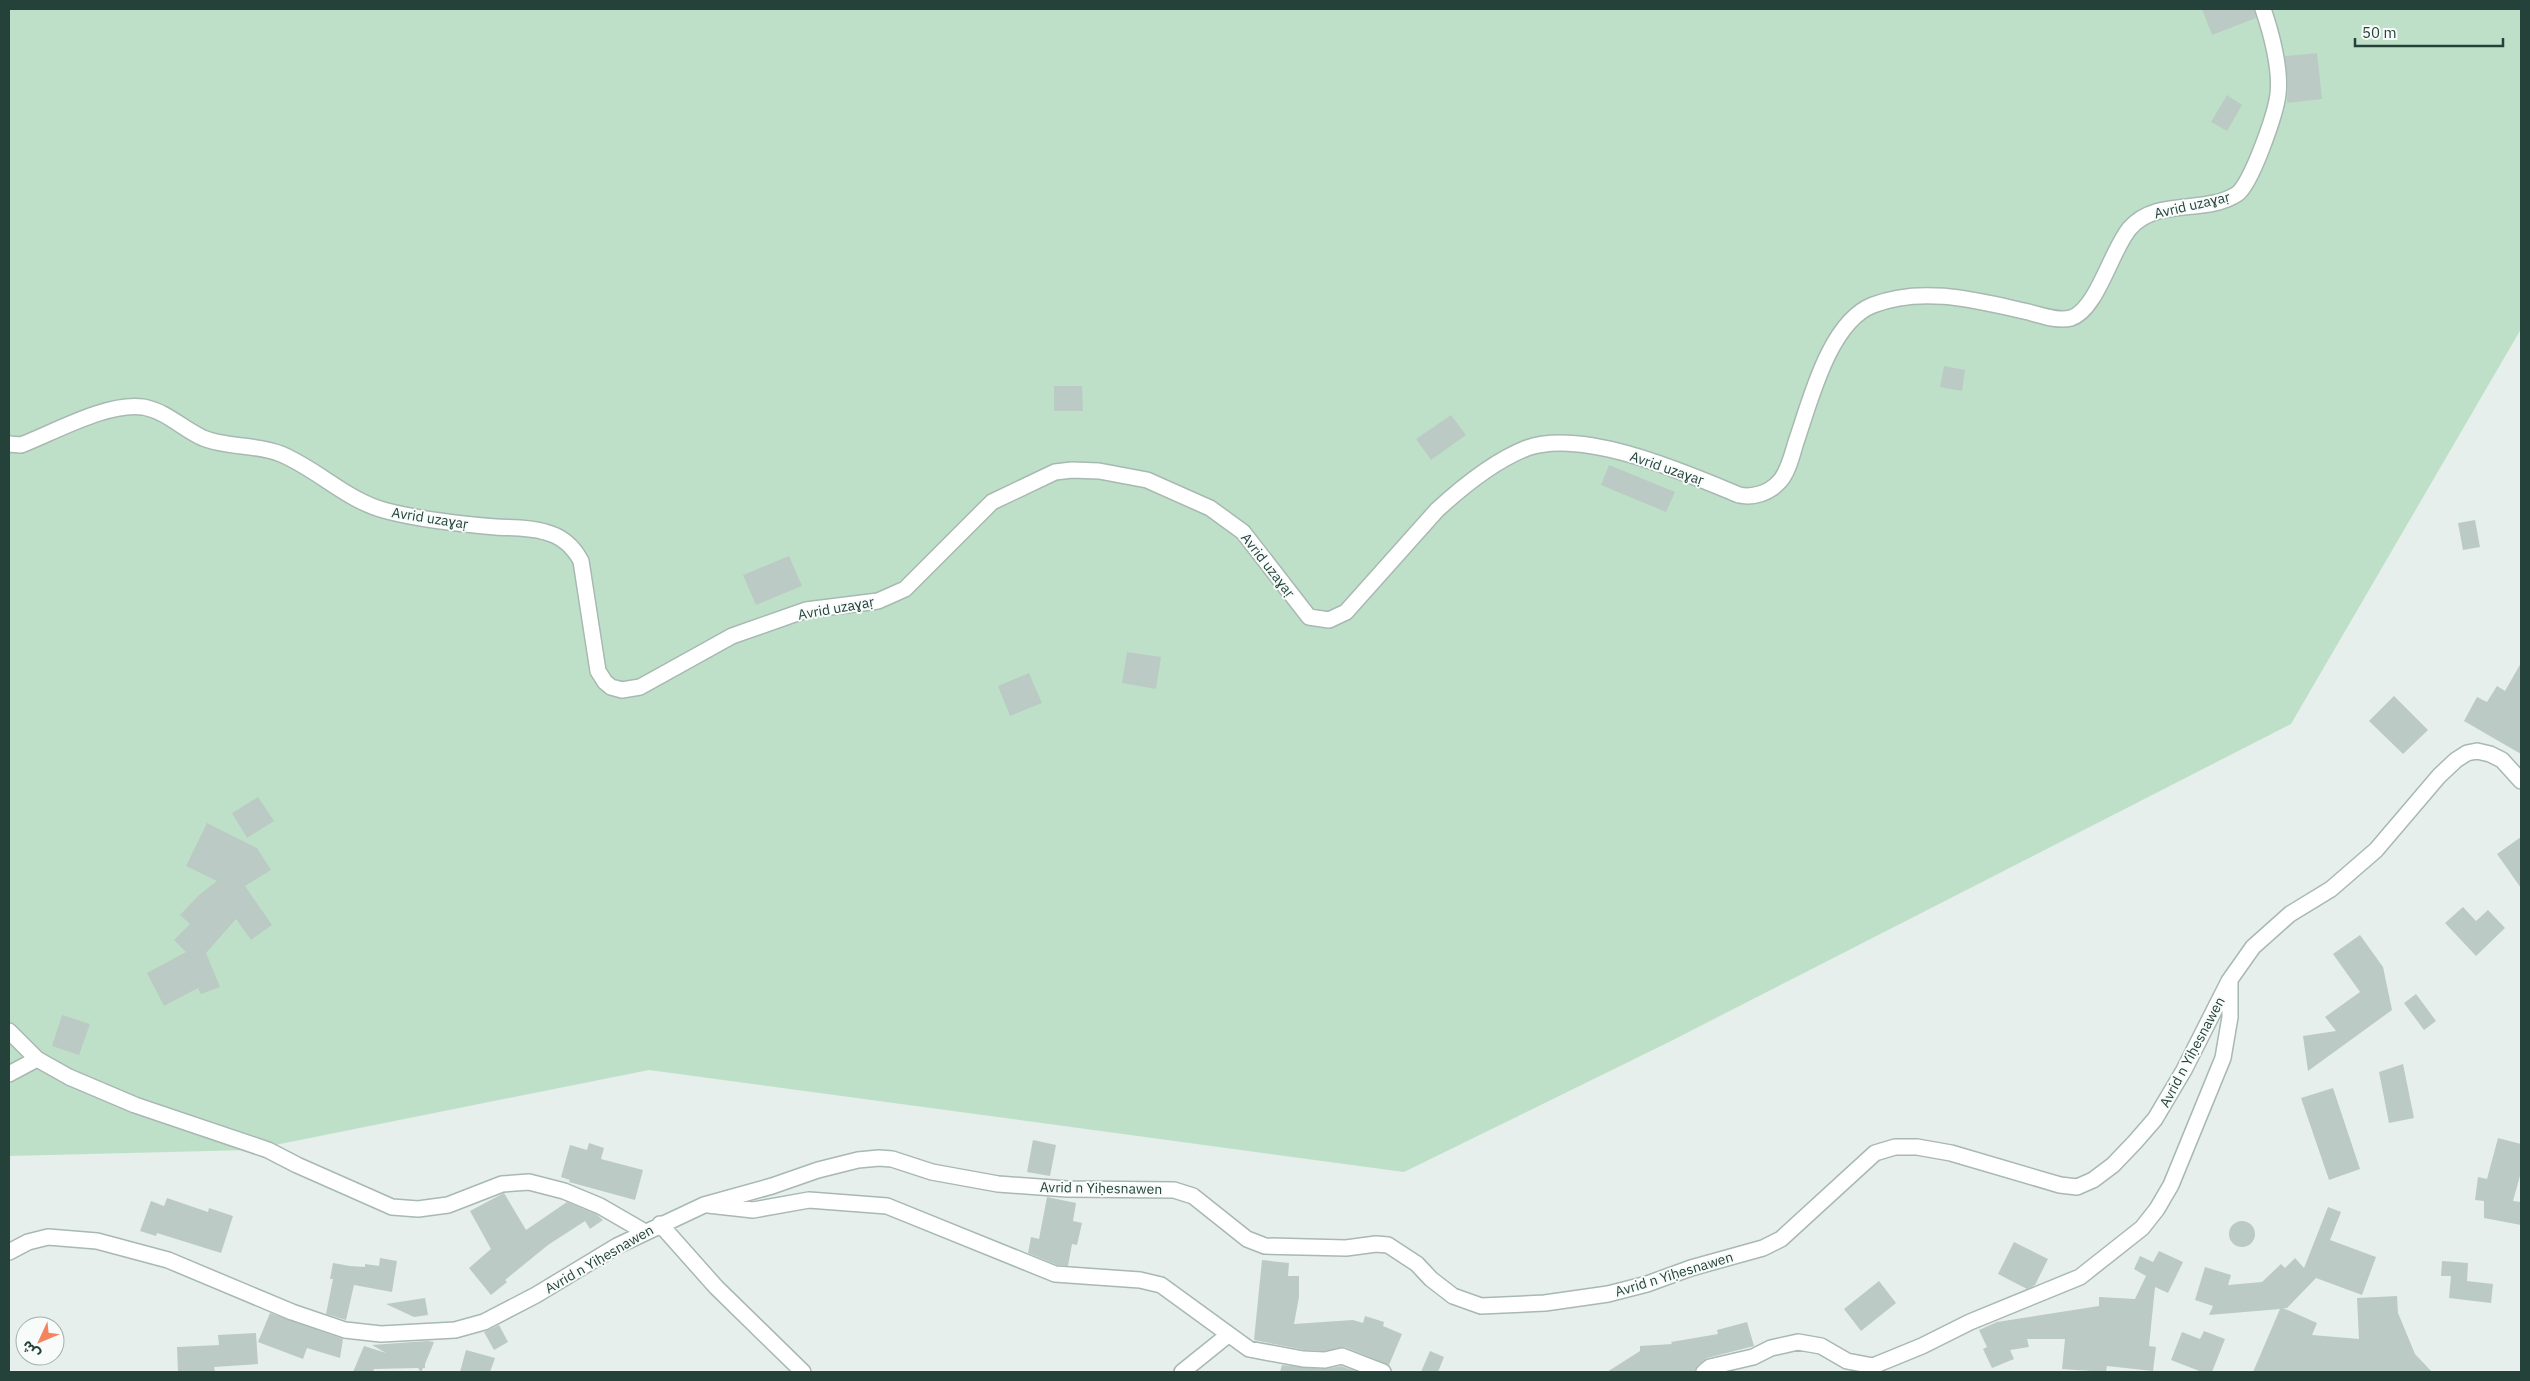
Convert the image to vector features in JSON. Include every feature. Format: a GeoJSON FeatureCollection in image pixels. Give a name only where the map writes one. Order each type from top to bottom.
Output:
{"type":"FeatureCollection","features":[{"type":"Feature","properties":{"kind":"street","name":"Avrid uzaɣaṛ"},"geometry":{"type":"LineString","coordinates":[[9,444],[21,445],[95,415],[121,408],[143,407],[164,414],[184,429],[206,439],[278,453],[298,462],[356,500],[386,511],[466,524],[544,531],[574,548],[581,561],[598,671],[604,682],[622,690],[640,687],[732,636],[806,610],[878,601],[905,589],[992,502],[1055,472],[1072,470],[1099,470],[1148,480],[1210,508],[1243,532],[1309,617],[1329,620],[1346,612],[1437,510],[1452,496],[1499,464],[1528,448],[1571,444],[1622,452],[1688,474],[1739,496],[1748,497],[1770,489],[1783,476],[1819,376],[1839,334],[1871,306],[1900,297],[1929,296],[1972,300],[2060,319],[2078,315],[2095,294],[2122,239],[2142,217],[2154,211],[2222,200],[2237,194],[2245,187],[2254,171],[2278,94],[2273,45],[2263,9]]}},
{"type":"Feature","properties":{"kind":"street","name":"Avrid n Yiḥesnawen"},"geometry":{"type":"LineString","coordinates":[[9,1252],[28,1242],[48,1237],[97,1241],[168,1260],[292,1312],[345,1330],[381,1334],[455,1330],[484,1322],[617,1246],[660,1224],[704,1205],[772,1186],[818,1170],[858,1160],[879,1158],[892,1159],[932,1172],[998,1184],[1067,1189],[1174,1190],[1193,1196],[1248,1239],[1265,1246],[1346,1248],[1376,1244],[1388,1245],[1417,1264],[1432,1279],[1454,1296],[1481,1306],[1554,1302],[1608,1294],[1647,1284],[1691,1268],[1763,1248],[1794,1229],[1875,1153],[1895,1147],[1917,1147],[1950,1153],[2060,1185],[2077,1187],[2093,1180],[2113,1165],[2155,1119],[2184,1070],[2230,981],[2253,947],[2290,914],[2331,889],[2376,850],[2439,776],[2456,760],[2472,752],[2490,754],[2502,760],[2521,781]]}},
{"type":"Feature","properties":{"kind":"street"},"geometry":{"type":"LineString","coordinates":[[1704,1372],[1710,1367],[1753,1357],[1771,1348],[1798,1342],[1821,1346],[1847,1361],[1873,1366],[1922,1346],[1970,1322],[2080,1277],[2142,1228],[2157,1209],[2171,1185],[2223,1058],[2230,1017],[2230,981]]}},
{"type":"Feature","properties":{"kind":"street"},"geometry":{"type":"LineString","coordinates":[[9,1031],[37,1059],[69,1077],[135,1104],[268,1150],[297,1165],[392,1207],[418,1209],[448,1205],[502,1184],[529,1182],[564,1191],[600,1206],[645,1232]]}},
{"type":"Feature","properties":{"kind":"street"},"geometry":{"type":"LineString","coordinates":[[9,1074],[37,1059]]}},
{"type":"Feature","properties":{"kind":"street"},"geometry":{"type":"LineString","coordinates":[[704,1205],[753,1210],[809,1200],[887,1206],[1055,1274],[1140,1280],[1161,1285],[1248,1349],[1303,1359],[1325,1360],[1342,1356],[1383,1372]]}},
{"type":"Feature","properties":{"kind":"street"},"geometry":{"type":"LineString","coordinates":[[660,1224],[716,1287],[803,1372]]}},
{"type":"Feature","properties":{"kind":"street"},"geometry":{"type":"LineString","coordinates":[[1182,1372],[1228,1335]]}},
{"type":"Feature","properties":{"kind":"green space"},"geometry":{"type":"Polygon","coordinates":[[[9,9],[2521,9],[2521,329],[2291,724],[1669,1042],[1404,1172],[649,1070],[250,1150],[9,1156],[9,9]]]}},
{"type":"Feature","properties":{"kind":"building"},"geometry":{"type":"Polygon","coordinates":[[[2202,9],[2254,9],[2256,18],[2212,35],[2202,9]]]}},
{"type":"Feature","properties":{"kind":"building"},"geometry":{"type":"Polygon","coordinates":[[[2317,53],[2322,99],[2287,103],[2288,84],[2285,56],[2317,53]]]}},
{"type":"Feature","properties":{"kind":"building"},"geometry":{"type":"Polygon","coordinates":[[[2227,95],[2242,105],[2227,131],[2211,122],[2227,95]]]}},
{"type":"Feature","properties":{"kind":"building"},"geometry":{"type":"Polygon","coordinates":[[[1944,366],[1965,370],[1962,391],[1940,387],[1944,366]]]}},
{"type":"Feature","properties":{"kind":"building"},"geometry":{"type":"Polygon","coordinates":[[[1054,386],[1082,386],[1083,411],[1054,411],[1054,386]]]}},
{"type":"Feature","properties":{"kind":"building"},"geometry":{"type":"Polygon","coordinates":[[[1451,415],[1466,435],[1431,460],[1416,439],[1451,415]]]}},
{"type":"Feature","properties":{"kind":"building"},"geometry":{"type":"Polygon","coordinates":[[[1609,465],[1675,492],[1666,512],[1601,485],[1609,465]]]}},
{"type":"Feature","properties":{"kind":"building"},"geometry":{"type":"Polygon","coordinates":[[[2475,520],[2480,547],[2463,550],[2458,523],[2475,520]]]}},
{"type":"Feature","properties":{"kind":"building"},"geometry":{"type":"Polygon","coordinates":[[[789,556],[802,586],[756,605],[743,575],[789,556]]]}},
{"type":"Feature","properties":{"kind":"building"},"geometry":{"type":"Polygon","coordinates":[[[1127,652],[1161,657],[1156,689],[1122,683],[1127,652]]]}},
{"type":"Feature","properties":{"kind":"building"},"geometry":{"type":"Polygon","coordinates":[[[2521,663],[2521,754],[2464,721],[2477,697],[2487,702],[2497,686],[2505,691],[2521,663]]]}},
{"type":"Feature","properties":{"kind":"building"},"geometry":{"type":"Polygon","coordinates":[[[1029,673],[1042,703],[1010,716],[998,686],[1029,673]]]}},
{"type":"Feature","properties":{"kind":"building"},"geometry":{"type":"Polygon","coordinates":[[[2394,696],[2428,730],[2403,754],[2369,721],[2394,696]]]}},
{"type":"Feature","properties":{"kind":"building"},"geometry":{"type":"Polygon","coordinates":[[[258,797],[274,821],[247,838],[232,813],[258,797]]]}},
{"type":"Feature","properties":{"kind":"building"},"geometry":{"type":"Polygon","coordinates":[[[207,823],[257,848],[271,870],[245,886],[272,925],[251,940],[236,919],[206,953],[220,987],[201,994],[198,988],[164,1006],[147,973],[186,952],[174,940],[190,924],[180,915],[199,895],[217,881],[186,866],[207,823]]]}},
{"type":"Feature","properties":{"kind":"building"},"geometry":{"type":"Polygon","coordinates":[[[2521,837],[2521,888],[2497,854],[2521,837]]]}},
{"type":"Feature","properties":{"kind":"building"},"geometry":{"type":"Polygon","coordinates":[[[2463,907],[2476,921],[2488,910],[2505,928],[2476,956],[2445,923],[2463,907]]]}},
{"type":"Feature","properties":{"kind":"building"},"geometry":{"type":"Polygon","coordinates":[[[2360,935],[2383,967],[2392,1010],[2308,1071],[2303,1036],[2336,1031],[2325,1017],[2360,992],[2333,954],[2360,935]]]}},
{"type":"Feature","properties":{"kind":"building"},"geometry":{"type":"Polygon","coordinates":[[[2416,994],[2436,1021],[2424,1030],[2404,1003],[2416,994]]]}},
{"type":"Feature","properties":{"kind":"building"},"geometry":{"type":"Polygon","coordinates":[[[62,1015],[90,1024],[79,1055],[52,1046],[62,1015]]]}},
{"type":"Feature","properties":{"kind":"building"},"geometry":{"type":"Polygon","coordinates":[[[2403,1064],[2414,1118],[2389,1123],[2379,1072],[2403,1064]]]}},
{"type":"Feature","properties":{"kind":"building"},"geometry":{"type":"Polygon","coordinates":[[[2333,1088],[2360,1169],[2329,1180],[2301,1098],[2333,1088]]]}},
{"type":"Feature","properties":{"kind":"building"},"geometry":{"type":"Polygon","coordinates":[[[2498,1138],[2521,1144],[2521,1172],[2513,1201],[2521,1202],[2521,1225],[2484,1218],[2484,1201],[2475,1200],[2478,1177],[2487,1179],[2498,1138]]]}},
{"type":"Feature","properties":{"kind":"building"},"geometry":{"type":"Polygon","coordinates":[[[1033,1140],[1056,1145],[1050,1176],[1027,1172],[1033,1140]]]}},
{"type":"Feature","properties":{"kind":"building"},"geometry":{"type":"Polygon","coordinates":[[[589,1143],[604,1148],[601,1159],[643,1170],[635,1200],[569,1182],[570,1180],[561,1177],[570,1145],[587,1150],[589,1143]]]}},
{"type":"Feature","properties":{"kind":"building"},"geometry":{"type":"Polygon","coordinates":[[[504,1193],[526,1230],[567,1202],[596,1214],[603,1220],[590,1229],[585,1221],[548,1245],[505,1280],[507,1282],[491,1295],[469,1268],[491,1249],[470,1211],[504,1193]]]}},
{"type":"Feature","properties":{"kind":"building"},"geometry":{"type":"Polygon","coordinates":[[[1047,1197],[1076,1203],[1073,1221],[1082,1223],[1077,1245],[1072,1244],[1068,1266],[1057,1265],[1028,1253],[1031,1237],[1039,1239],[1047,1197]]]}},
{"type":"Feature","properties":{"kind":"building"},"geometry":{"type":"Polygon","coordinates":[[[167,1198],[208,1212],[209,1208],[233,1216],[221,1253],[157,1233],[156,1236],[140,1231],[151,1201],[164,1206],[167,1198]]]}},
{"type":"Feature","properties":{"kind":"building"},"geometry":{"type":"Polygon","coordinates":[[[2328,1207],[2341,1212],[2330,1240],[2376,1257],[2362,1295],[2316,1278],[2287,1308],[2283,1308],[2317,1323],[2312,1335],[2359,1339],[2357,1298],[2397,1296],[2398,1313],[2415,1354],[2432,1372],[2253,1372],[2280,1309],[2209,1315],[2213,1306],[2195,1300],[2205,1267],[2231,1275],[2228,1285],[2262,1282],[2281,1264],[2285,1268],[2295,1258],[2304,1268],[2328,1207]]]}},
{"type":"Feature","properties":{"kind":"building"},"geometry":{"type":"Polygon","coordinates":[[[2242,1221],[2251,1225],[2255,1234],[2251,1243],[2242,1247],[2233,1243],[2229,1234],[2233,1225],[2242,1221]]]}},
{"type":"Feature","properties":{"kind":"building"},"geometry":{"type":"Polygon","coordinates":[[[2014,1242],[2048,1259],[2035,1285],[2027,1289],[1998,1274],[2014,1242]]]}},
{"type":"Feature","properties":{"kind":"building"},"geometry":{"type":"Polygon","coordinates":[[[2159,1251],[2183,1262],[2168,1293],[2155,1287],[2149,1346],[2156,1347],[2153,1371],[2107,1366],[2106,1372],[2062,1369],[2065,1339],[2027,1339],[2029,1347],[2010,1350],[2014,1359],[1992,1368],[1983,1349],[1987,1347],[1979,1330],[1997,1322],[2099,1306],[2099,1297],[2135,1299],[2146,1276],[2134,1269],[2140,1256],[2153,1262],[2159,1251]]]}},
{"type":"Feature","properties":{"kind":"building"},"geometry":{"type":"Polygon","coordinates":[[[380,1258],[397,1261],[392,1292],[354,1285],[346,1320],[326,1314],[333,1279],[330,1279],[333,1263],[365,1267],[365,1264],[379,1266],[380,1258]]]}},
{"type":"Feature","properties":{"kind":"building"},"geometry":{"type":"Polygon","coordinates":[[[1262,1260],[1289,1263],[1288,1276],[1299,1276],[1299,1297],[1294,1324],[1353,1320],[1363,1323],[1365,1316],[1384,1322],[1383,1326],[1402,1334],[1389,1365],[1345,1347],[1324,1351],[1304,1350],[1254,1340],[1262,1260]]]}},
{"type":"Feature","properties":{"kind":"building"},"geometry":{"type":"Polygon","coordinates":[[[2442,1261],[2468,1263],[2467,1281],[2493,1284],[2491,1303],[2449,1298],[2451,1276],[2441,1276],[2442,1261]]]}},
{"type":"Feature","properties":{"kind":"building"},"geometry":{"type":"Polygon","coordinates":[[[1879,1281],[1896,1303],[1861,1331],[1844,1309],[1879,1281]]]}},
{"type":"Feature","properties":{"kind":"building"},"geometry":{"type":"Polygon","coordinates":[[[425,1298],[428,1315],[414,1317],[386,1304],[425,1298]]]}},
{"type":"Feature","properties":{"kind":"building"},"geometry":{"type":"Polygon","coordinates":[[[270,1313],[343,1339],[340,1358],[307,1348],[303,1359],[258,1342],[270,1313]]]}},
{"type":"Feature","properties":{"kind":"building"},"geometry":{"type":"Polygon","coordinates":[[[1747,1322],[1754,1346],[1707,1358],[1698,1365],[1695,1372],[1607,1372],[1640,1351],[1640,1346],[1672,1344],[1671,1342],[1718,1334],[1717,1330],[1747,1322]]]}},
{"type":"Feature","properties":{"kind":"building"},"geometry":{"type":"Polygon","coordinates":[[[499,1325],[508,1342],[494,1350],[484,1332],[499,1325]]]}},
{"type":"Feature","properties":{"kind":"building"},"geometry":{"type":"Polygon","coordinates":[[[2204,1331],[2225,1339],[2212,1372],[2202,1372],[2171,1360],[2182,1332],[2200,1339],[2204,1331]]]}},
{"type":"Feature","properties":{"kind":"building"},"geometry":{"type":"Polygon","coordinates":[[[256,1333],[258,1364],[214,1367],[215,1372],[178,1372],[177,1347],[219,1345],[218,1335],[256,1333]]]}},
{"type":"Feature","properties":{"kind":"building"},"geometry":{"type":"Polygon","coordinates":[[[434,1342],[425,1368],[421,1372],[418,1368],[374,1369],[373,1372],[353,1372],[364,1346],[386,1353],[372,1345],[434,1342]]]}},
{"type":"Feature","properties":{"kind":"building"},"geometry":{"type":"Polygon","coordinates":[[[466,1350],[495,1358],[490,1372],[460,1372],[466,1350]]]}},
{"type":"Feature","properties":{"kind":"building"},"geometry":{"type":"Polygon","coordinates":[[[1430,1351],[1444,1357],[1438,1372],[1421,1372],[1430,1351]]]}},
{"type":"Feature","properties":{"kind":"building"},"geometry":{"type":"Polygon","coordinates":[[[1282,1365],[1325,1369],[1341,1366],[1358,1372],[1280,1372],[1282,1365]]]}}]}
